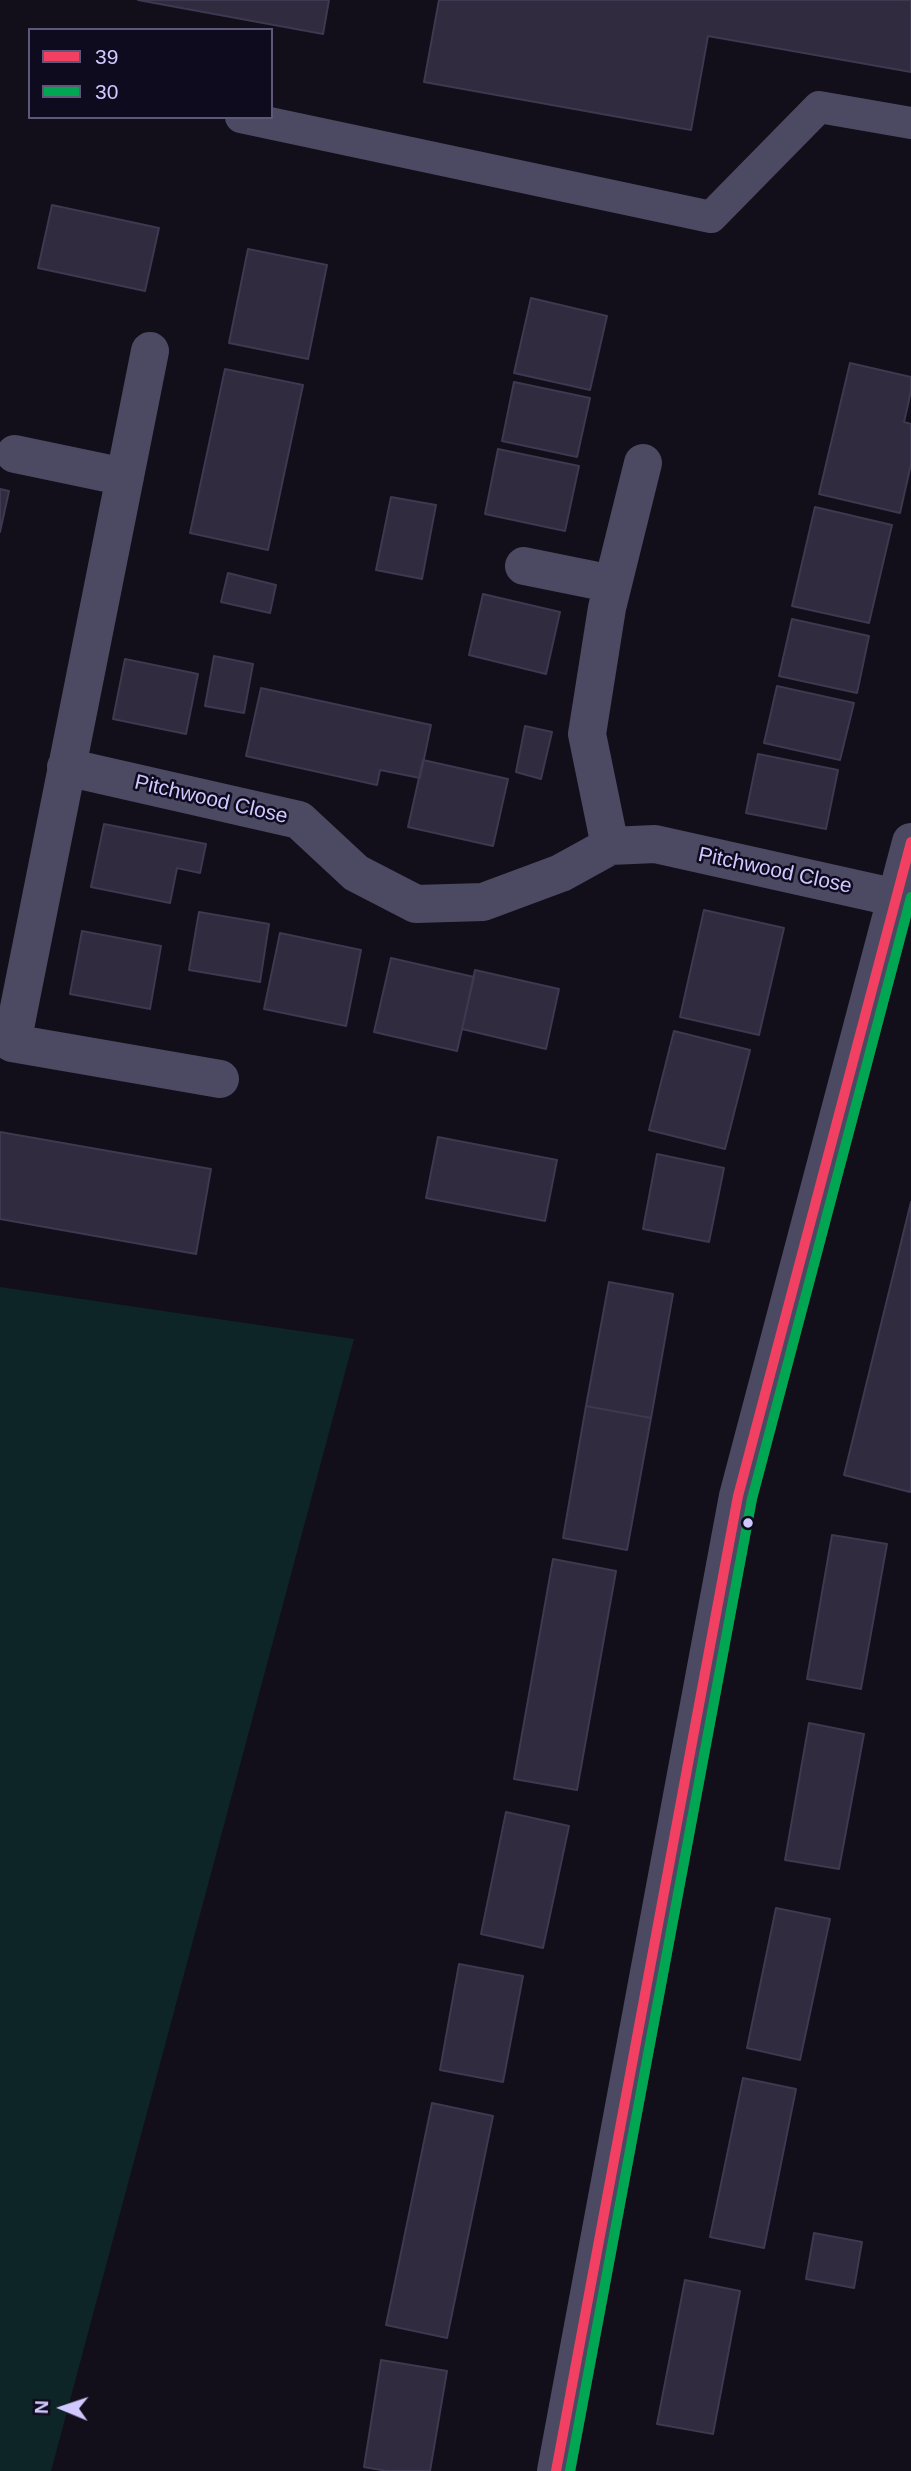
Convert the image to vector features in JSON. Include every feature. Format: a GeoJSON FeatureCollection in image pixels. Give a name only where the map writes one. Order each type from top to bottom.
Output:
{"type":"FeatureCollection","features":[{"type":"Feature","properties":{"kind":"street"},"geometry":{"type":"LineString","coordinates":[[150,351],[12,1042],[220,1079]]}},
{"type":"Feature","properties":{"kind":"street"},"geometry":{"type":"LineString","coordinates":[[15,454],[125,477]]}},
{"type":"Feature","properties":{"kind":"street"},"geometry":{"type":"LineString","coordinates":[[610,846],[587,734],[612,584],[643,463]]}},
{"type":"Feature","properties":{"kind":"street"},"geometry":{"type":"LineString","coordinates":[[524,566],[612,584]]}},
{"type":"Feature","properties":{"kind":"street","name":"Pitchwood Close"},"geometry":{"type":"LineString","coordinates":[[66,767],[299,820],[356,873],[416,904],[483,902],[561,873],[610,846],[655,844],[897,898]]}},
{"type":"Feature","properties":{"kind":"street"},"geometry":{"type":"LineString","coordinates":[[556,2471],[737,1496],[911,842]]}},
{"type":"Feature","properties":{"kind":"lane"},"geometry":{"type":"LineString","coordinates":[[250,119],[711,218],[819,107],[911,123]]}},
{"type":"Feature","properties":{"kind":"green space"},"geometry":{"type":"Polygon","coordinates":[[[0,1287],[354,1339],[51,2471],[0,2471],[0,1287]]]}},
{"type":"Feature","properties":{"kind":"building"},"geometry":{"type":"Polygon","coordinates":[[[138,0],[329,0],[323,34],[138,0]]]}},
{"type":"Feature","properties":{"kind":"building"},"geometry":{"type":"Polygon","coordinates":[[[439,0],[911,0],[911,72],[708,36],[691,130],[424,82],[439,0]]]}},
{"type":"Feature","properties":{"kind":"building"},"geometry":{"type":"Polygon","coordinates":[[[52,205],[159,228],[145,291],[38,268],[52,205]]]}},
{"type":"Feature","properties":{"kind":"building"},"geometry":{"type":"Polygon","coordinates":[[[248,249],[327,265],[308,359],[229,343],[248,249]]]}},
{"type":"Feature","properties":{"kind":"building"},"geometry":{"type":"Polygon","coordinates":[[[531,298],[607,316],[590,390],[514,373],[531,298]]]}},
{"type":"Feature","properties":{"kind":"building"},"geometry":{"type":"Polygon","coordinates":[[[850,363],[911,377],[911,391],[904,422],[911,424],[911,464],[900,513],[819,494],[850,363]]]}},
{"type":"Feature","properties":{"kind":"building"},"geometry":{"type":"Polygon","coordinates":[[[225,369],[303,385],[268,550],[190,533],[225,369]]]}},
{"type":"Feature","properties":{"kind":"building"},"geometry":{"type":"Polygon","coordinates":[[[514,382],[590,398],[577,457],[502,441],[514,382]]]}},
{"type":"Feature","properties":{"kind":"building"},"geometry":{"type":"Polygon","coordinates":[[[498,449],[579,466],[565,531],[485,514],[498,449]]]}},
{"type":"Feature","properties":{"kind":"building"},"geometry":{"type":"Polygon","coordinates":[[[0,489],[9,491],[0,532],[0,489]]]}},
{"type":"Feature","properties":{"kind":"building"},"geometry":{"type":"Polygon","coordinates":[[[391,497],[436,505],[422,579],[376,570],[391,497]]]}},
{"type":"Feature","properties":{"kind":"building"},"geometry":{"type":"Polygon","coordinates":[[[815,507],[892,525],[869,623],[792,606],[815,507]]]}},
{"type":"Feature","properties":{"kind":"building"},"geometry":{"type":"Polygon","coordinates":[[[228,573],[276,585],[270,613],[221,602],[228,573]]]}},
{"type":"Feature","properties":{"kind":"building"},"geometry":{"type":"Polygon","coordinates":[[[483,594],[560,612],[546,674],[469,655],[483,594]]]}},
{"type":"Feature","properties":{"kind":"building"},"geometry":{"type":"Polygon","coordinates":[[[792,619],[869,636],[857,693],[779,676],[792,619]]]}},
{"type":"Feature","properties":{"kind":"building"},"geometry":{"type":"Polygon","coordinates":[[[214,656],[253,664],[244,713],[205,706],[214,656]]]}},
{"type":"Feature","properties":{"kind":"building"},"geometry":{"type":"Polygon","coordinates":[[[125,659],[198,674],[186,734],[113,719],[125,659]]]}},
{"type":"Feature","properties":{"kind":"building"},"geometry":{"type":"Polygon","coordinates":[[[777,686],[854,703],[840,760],[764,743],[777,686]]]}},
{"type":"Feature","properties":{"kind":"building"},"geometry":{"type":"Polygon","coordinates":[[[261,688],[431,725],[420,778],[380,770],[377,785],[246,756],[261,688]]]}},
{"type":"Feature","properties":{"kind":"building"},"geometry":{"type":"Polygon","coordinates":[[[525,726],[552,732],[541,779],[516,772],[525,726]]]}},
{"type":"Feature","properties":{"kind":"building"},"geometry":{"type":"Polygon","coordinates":[[[758,754],[838,770],[826,829],[746,813],[758,754]]]}},
{"type":"Feature","properties":{"kind":"building"},"geometry":{"type":"Polygon","coordinates":[[[423,760],[508,779],[493,846],[408,827],[423,760]]]}},
{"type":"Feature","properties":{"kind":"building"},"geometry":{"type":"Polygon","coordinates":[[[104,824],[206,844],[200,873],[177,868],[170,903],[91,887],[104,824]]]}},
{"type":"Feature","properties":{"kind":"building"},"geometry":{"type":"Polygon","coordinates":[[[704,910],[784,928],[759,1035],[680,1017],[704,910]]]}},
{"type":"Feature","properties":{"kind":"building"},"geometry":{"type":"Polygon","coordinates":[[[199,912],[269,924],[260,982],[189,970],[199,912]]]}},
{"type":"Feature","properties":{"kind":"building"},"geometry":{"type":"Polygon","coordinates":[[[82,931],[161,946],[150,1009],[70,994],[82,931]]]}},
{"type":"Feature","properties":{"kind":"building"},"geometry":{"type":"Polygon","coordinates":[[[280,933],[361,950],[346,1026],[264,1009],[280,933]]]}},
{"type":"Feature","properties":{"kind":"building"},"geometry":{"type":"Polygon","coordinates":[[[391,958],[474,977],[457,1051],[374,1032],[391,958]]]}},
{"type":"Feature","properties":{"kind":"building"},"geometry":{"type":"Polygon","coordinates":[[[475,970],[559,989],[546,1049],[462,1029],[475,970]]]}},
{"type":"Feature","properties":{"kind":"building"},"geometry":{"type":"Polygon","coordinates":[[[674,1031],[750,1050],[725,1149],[649,1130],[674,1031]]]}},
{"type":"Feature","properties":{"kind":"building"},"geometry":{"type":"Polygon","coordinates":[[[0,1132],[211,1169],[196,1254],[0,1219],[0,1132]]]}},
{"type":"Feature","properties":{"kind":"building"},"geometry":{"type":"Polygon","coordinates":[[[438,1137],[557,1160],[545,1221],[426,1198],[438,1137]]]}},
{"type":"Feature","properties":{"kind":"building"},"geometry":{"type":"Polygon","coordinates":[[[657,1154],[724,1168],[709,1242],[643,1229],[657,1154]]]}},
{"type":"Feature","properties":{"kind":"building"},"geometry":{"type":"Polygon","coordinates":[[[911,1202],[911,1488],[910,1492],[844,1475],[911,1202]]]}},
{"type":"Feature","properties":{"kind":"building"},"geometry":{"type":"Polygon","coordinates":[[[609,1282],[673,1294],[651,1418],[586,1406],[609,1282]]]}},
{"type":"Feature","properties":{"kind":"building"},"geometry":{"type":"Polygon","coordinates":[[[586,1406],[651,1418],[627,1550],[563,1538],[586,1406]]]}},
{"type":"Feature","properties":{"kind":"building"},"geometry":{"type":"Polygon","coordinates":[[[832,1535],[887,1544],[861,1689],[807,1679],[832,1535]]]}},
{"type":"Feature","properties":{"kind":"building"},"geometry":{"type":"Polygon","coordinates":[[[553,1559],[616,1571],[577,1790],[514,1779],[553,1559]]]}},
{"type":"Feature","properties":{"kind":"building"},"geometry":{"type":"Polygon","coordinates":[[[809,1723],[864,1734],[839,1869],[785,1860],[809,1723]]]}},
{"type":"Feature","properties":{"kind":"building"},"geometry":{"type":"Polygon","coordinates":[[[506,1812],[569,1826],[543,1948],[481,1934],[506,1812]]]}},
{"type":"Feature","properties":{"kind":"building"},"geometry":{"type":"Polygon","coordinates":[[[776,1908],[830,1919],[800,2060],[747,2048],[776,1908]]]}},
{"type":"Feature","properties":{"kind":"building"},"geometry":{"type":"Polygon","coordinates":[[[459,1964],[523,1976],[503,2082],[440,2070],[459,1964]]]}},
{"type":"Feature","properties":{"kind":"building"},"geometry":{"type":"Polygon","coordinates":[[[743,2078],[796,2089],[764,2248],[710,2237],[743,2078]]]}},
{"type":"Feature","properties":{"kind":"building"},"geometry":{"type":"Polygon","coordinates":[[[432,2103],[493,2116],[447,2338],[386,2325],[432,2103]]]}},
{"type":"Feature","properties":{"kind":"building"},"geometry":{"type":"Polygon","coordinates":[[[814,2233],[862,2242],[854,2288],[806,2279],[814,2233]]]}},
{"type":"Feature","properties":{"kind":"building"},"geometry":{"type":"Polygon","coordinates":[[[685,2280],[740,2291],[713,2434],[657,2424],[685,2280]]]}},
{"type":"Feature","properties":{"kind":"building"},"geometry":{"type":"Polygon","coordinates":[[[381,2360],[447,2371],[430,2471],[387,2471],[364,2467],[381,2360]]]}},
{"type":"Feature","properties":{"kind":"transit line","name":"39"},"geometry":{"type":"LineString","coordinates":[[556,2471],[738,1496],[911,842]]}},
{"type":"Feature","properties":{"kind":"transit line","name":"30"},"geometry":{"type":"LineString","coordinates":[[570,2471],[752,1499],[911,897]]}}]}
